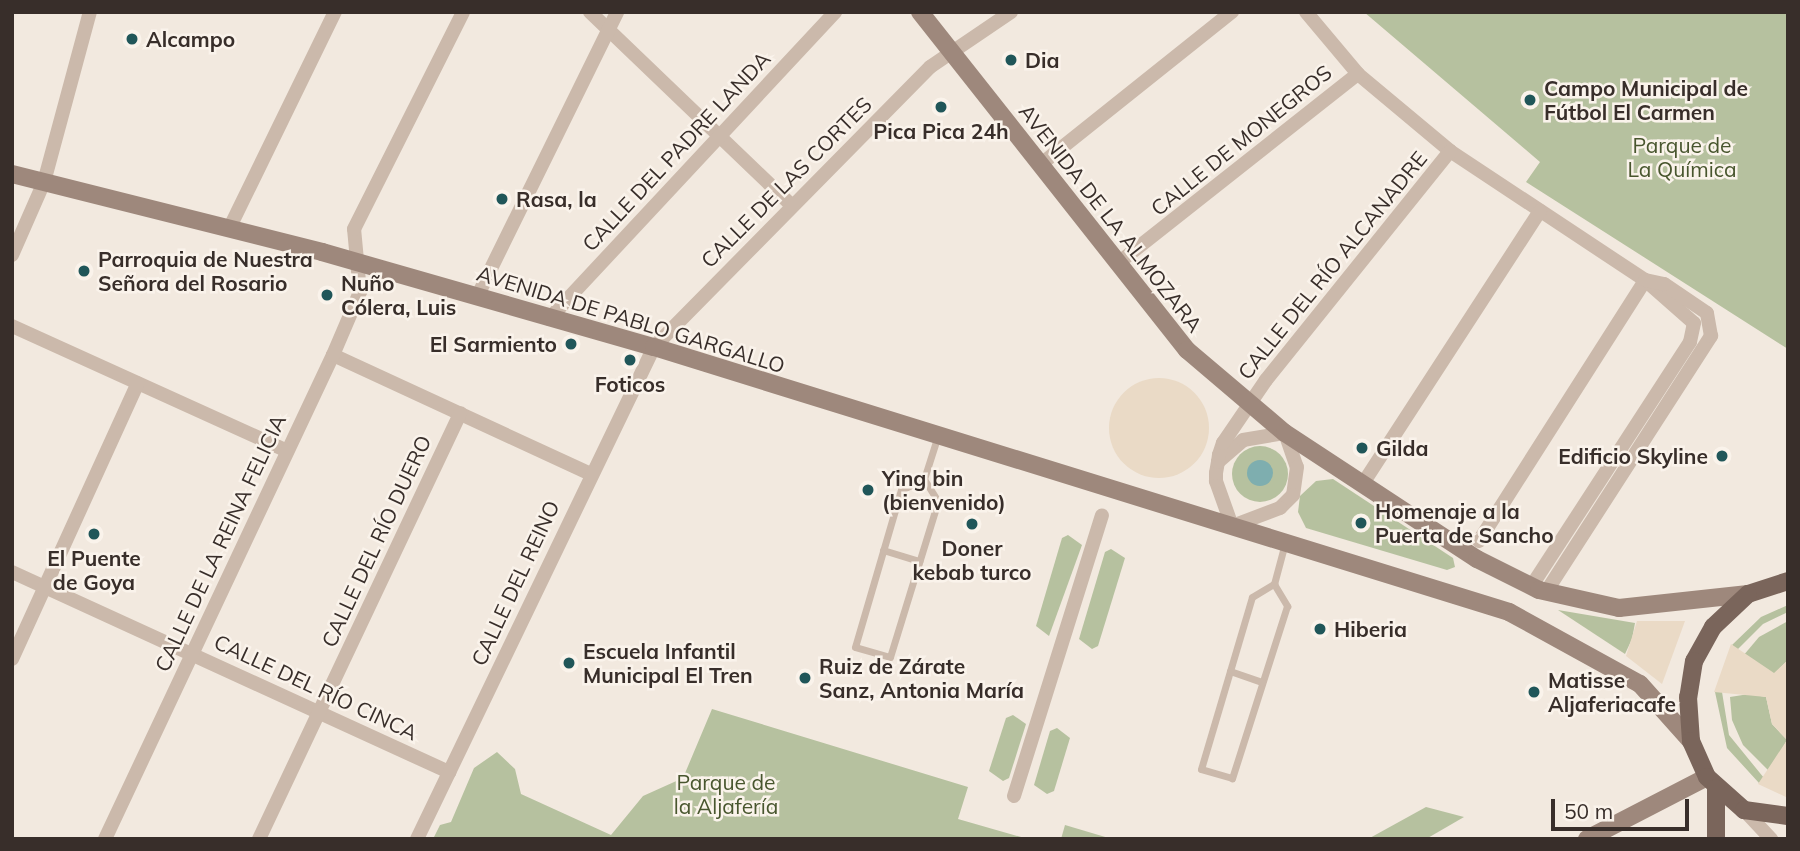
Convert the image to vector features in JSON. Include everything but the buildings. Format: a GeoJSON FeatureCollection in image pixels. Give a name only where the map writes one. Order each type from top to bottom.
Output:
{"type":"FeatureCollection","features":[{"type":"Feature","properties":{"kind":"main road"},"geometry":{"type":"LineString","coordinates":[[1716,839],[1711,783],[1691,741],[1694,661],[1713,627],[1748,594],[1788,581]]}},
{"type":"Feature","properties":{"kind":"main road"},"geometry":{"type":"LineString","coordinates":[[1711,783],[1744,810],[1788,816]]}},
{"type":"Feature","properties":{"kind":"street"},"geometry":{"type":"LineString","coordinates":[[12,255],[44,182],[90,12]]}},
{"type":"Feature","properties":{"kind":"street"},"geometry":{"type":"LineString","coordinates":[[229,229],[335,12]]}},
{"type":"Feature","properties":{"kind":"street","name":"CALLE DE LA REINA FELICIA"},"geometry":{"type":"LineString","coordinates":[[105,839],[333,355],[360,292],[354,229],[463,12]]}},
{"type":"Feature","properties":{"kind":"street"},"geometry":{"type":"LineString","coordinates":[[590,12],[610,27],[792,206]]}},
{"type":"Feature","properties":{"kind":"street"},"geometry":{"type":"LineString","coordinates":[[477,297],[617,12]]}},
{"type":"Feature","properties":{"kind":"street","name":"CALLE DEL PADRE LANDA"},"geometry":{"type":"LineString","coordinates":[[549,319],[835,12]]}},
{"type":"Feature","properties":{"kind":"street","name":"AVENIDA DE LA ALMOZARA"},"geometry":{"type":"LineString","coordinates":[[920,12],[1186,350],[1246,405],[1285,433],[1362,485],[1538,590],[1619,608],[1748,594]]}},
{"type":"Feature","properties":{"kind":"street","name":"CALLE DE LAS CORTES"},"geometry":{"type":"LineString","coordinates":[[654,347],[930,67],[953,54],[1011,12]]}},
{"type":"Feature","properties":{"kind":"street"},"geometry":{"type":"LineString","coordinates":[[1040,165],[1232,12]]}},
{"type":"Feature","properties":{"kind":"street"},"geometry":{"type":"LineString","coordinates":[[1306,12],[1358,74],[1450,151],[1644,280],[1664,284],[1707,313],[1711,336],[1538,590]]}},
{"type":"Feature","properties":{"kind":"street","name":"CALLE DE MONEGROS"},"geometry":{"type":"LineString","coordinates":[[1117,264],[1358,74]]}},
{"type":"Feature","properties":{"kind":"street","name":"CALLE DEL RÍO ALCANADRE"},"geometry":{"type":"LineString","coordinates":[[1246,405],[1450,151]]}},
{"type":"Feature","properties":{"kind":"street","name":"AVENIDA DE PABLO GARGALLO"},"geometry":{"type":"LineString","coordinates":[[12,174],[357,262],[654,347],[1537,623],[1640,684],[1691,741]]}},
{"type":"Feature","properties":{"kind":"street"},"geometry":{"type":"LineString","coordinates":[[1362,485],[1540,211]]}},
{"type":"Feature","properties":{"kind":"street"},"geometry":{"type":"LineString","coordinates":[[1479,541],[1644,280]]}},
{"type":"Feature","properties":{"kind":"street"},"geometry":{"type":"LineString","coordinates":[[12,326],[287,451]]}},
{"type":"Feature","properties":{"kind":"street","name":"CALLE DEL REINO"},"geometry":{"type":"LineString","coordinates":[[417,839],[590,474],[654,347]]}},
{"type":"Feature","properties":{"kind":"street"},"geometry":{"type":"LineString","coordinates":[[333,355],[590,474]]}},
{"type":"Feature","properties":{"kind":"street"},"geometry":{"type":"LineString","coordinates":[[12,659],[138,383]]}},
{"type":"Feature","properties":{"kind":"street"},"geometry":{"type":"LineString","coordinates":[[1218,463],[1243,439],[1285,433],[1297,467],[1293,495],[1280,508],[1232,527],[1217,488],[1218,463],[1246,405]]}},
{"type":"Feature","properties":{"kind":"street","name":"CALLE DEL RÍO DUERO"},"geometry":{"type":"LineString","coordinates":[[259,839],[460,414]]}},
{"type":"Feature","properties":{"kind":"street"},"geometry":{"type":"LineString","coordinates":[[1014,796],[1101,515]]}},
{"type":"Feature","properties":{"kind":"street","name":"CALLE DEL RÍO CINCA"},"geometry":{"type":"LineString","coordinates":[[12,572],[449,772]]}},
{"type":"Feature","properties":{"kind":"street"},"geometry":{"type":"LineString","coordinates":[[1587,839],[1711,783]]}},
{"type":"Feature","properties":{"kind":"street"},"geometry":{"type":"LineString","coordinates":[[1744,810],[1771,839]]}},
{"type":"Feature","properties":{"kind":"lane"},"geometry":{"type":"LineString","coordinates":[[924,479],[938,501],[890,657],[855,647],[901,490],[924,479],[937,435]]}},
{"type":"Feature","properties":{"kind":"lane"},"geometry":{"type":"LineString","coordinates":[[1274,584],[1287,606],[1231,778],[1201,769],[1252,597],[1274,584],[1285,543]]}},
{"type":"Feature","properties":{"kind":"lane"},"geometry":{"type":"LineString","coordinates":[[883,550],[919,561]]}},
{"type":"Feature","properties":{"kind":"lane"},"geometry":{"type":"LineString","coordinates":[[1230,671],[1262,682]]}},
{"type":"Feature","properties":{"kind":"green space","name":"Parque de La Química"},"geometry":{"type":"Polygon","coordinates":[[[1364,12],[1788,12],[1788,349],[1526,182],[1540,162],[1364,12]]]}},
{"type":"Feature","properties":{"kind":"green space"},"geometry":{"type":"Polygon","coordinates":[[[1254,446],[1266,446],[1276,450],[1284,458],[1288,474],[1284,490],[1276,498],[1266,502],[1254,502],[1244,498],[1236,490],[1232,480],[1232,468],[1236,458],[1244,450],[1254,446]]]}},
{"type":"Feature","properties":{"kind":"green space"},"geometry":{"type":"Polygon","coordinates":[[[1333,479],[1453,558],[1455,567],[1447,570],[1306,528],[1298,512],[1300,496],[1316,481],[1333,479]]]}},
{"type":"Feature","properties":{"kind":"green space"},"geometry":{"type":"Polygon","coordinates":[[[1068,535],[1082,545],[1049,636],[1036,626],[1062,538],[1068,535]]]}},
{"type":"Feature","properties":{"kind":"green space"},"geometry":{"type":"Polygon","coordinates":[[[1111,549],[1125,558],[1098,646],[1092,649],[1079,639],[1105,552],[1111,549]]]}},
{"type":"Feature","properties":{"kind":"green space"},"geometry":{"type":"Polygon","coordinates":[[[1788,605],[1788,612],[1763,624],[1737,650],[1732,645],[1761,617],[1788,605]]]}},
{"type":"Feature","properties":{"kind":"green space"},"geometry":{"type":"Polygon","coordinates":[[[1558,610],[1635,623],[1625,654],[1558,610]]]}},
{"type":"Feature","properties":{"kind":"green space"},"geometry":{"type":"Polygon","coordinates":[[[1788,621],[1788,660],[1774,674],[1743,656],[1759,637],[1788,621]]]}},
{"type":"Feature","properties":{"kind":"green space"},"geometry":{"type":"Polygon","coordinates":[[[1715,692],[1722,692],[1729,735],[1764,778],[1759,783],[1727,748],[1715,692]]]}},
{"type":"Feature","properties":{"kind":"green space"},"geometry":{"type":"Polygon","coordinates":[[[1749,694],[1766,697],[1772,724],[1787,740],[1770,772],[1743,745],[1732,720],[1730,697],[1749,694]]]}},
{"type":"Feature","properties":{"kind":"green space","name":"Parque de la Aljafería"},"geometry":{"type":"Polygon","coordinates":[[[712,709],[968,787],[958,819],[1028,839],[433,839],[440,825],[451,822],[474,768],[497,752],[515,769],[521,794],[611,835],[643,796],[683,778],[712,709]]]}},
{"type":"Feature","properties":{"kind":"green space"},"geometry":{"type":"Polygon","coordinates":[[[1013,715],[1026,724],[1009,778],[1003,781],[989,771],[1006,718],[1013,715]]]}},
{"type":"Feature","properties":{"kind":"green space"},"geometry":{"type":"Polygon","coordinates":[[[1057,728],[1070,738],[1054,791],[1047,794],[1034,785],[1050,731],[1057,728]]]}},
{"type":"Feature","properties":{"kind":"green space"},"geometry":{"type":"Polygon","coordinates":[[[1426,807],[1464,817],[1426,839],[1368,839],[1426,807]]]}},
{"type":"Feature","properties":{"kind":"green space"},"geometry":{"type":"Polygon","coordinates":[[[1065,825],[1112,839],[1061,839],[1065,825]]]}},
{"type":"Feature","properties":{"kind":"shaded area"},"geometry":{"type":"Polygon","coordinates":[[[1159,378],[1187,386],[1201,400],[1209,428],[1201,456],[1187,470],[1159,478],[1131,470],[1117,456],[1109,428],[1117,400],[1131,386],[1159,378]]]}},
{"type":"Feature","properties":{"kind":"shaded area"},"geometry":{"type":"Polygon","coordinates":[[[1637,621],[1685,621],[1662,684],[1626,656],[1637,621]]]}},
{"type":"Feature","properties":{"kind":"shaded area"},"geometry":{"type":"Polygon","coordinates":[[[1731,644],[1774,673],[1788,660],[1788,798],[1758,784],[1787,740],[1772,724],[1766,697],[1714,692],[1731,644]]]}},
{"type":"Feature","properties":{"kind":"water"},"geometry":{"type":"Polygon","coordinates":[[[1260,460],[1269,464],[1273,473],[1269,482],[1260,486],[1251,482],[1247,473],[1251,464],[1260,460]]]}},
{"type":"Feature","properties":{"kind":"place","name":"Alcampo"},"geometry":{"type":"Point","coordinates":[132,39]}},
{"type":"Feature","properties":{"kind":"place","name":"Dia"},"geometry":{"type":"Point","coordinates":[1011,60]}},
{"type":"Feature","properties":{"kind":"place","name":"Campo Municipal de Fútbol El Carmen"},"geometry":{"type":"Point","coordinates":[1530,100]}},
{"type":"Feature","properties":{"kind":"place","name":"Pica Pica 24h"},"geometry":{"type":"Point","coordinates":[941,107]}},
{"type":"Feature","properties":{"kind":"place","name":"Rasa, la"},"geometry":{"type":"Point","coordinates":[502,199]}},
{"type":"Feature","properties":{"kind":"place","name":"Parroquia de Nuestra Señora del Rosario"},"geometry":{"type":"Point","coordinates":[84,271]}},
{"type":"Feature","properties":{"kind":"place","name":"Nuño Cólera, Luis"},"geometry":{"type":"Point","coordinates":[327,295]}},
{"type":"Feature","properties":{"kind":"place","name":"El Sarmiento"},"geometry":{"type":"Point","coordinates":[571,344]}},
{"type":"Feature","properties":{"kind":"place","name":"Foticos"},"geometry":{"type":"Point","coordinates":[630,360]}},
{"type":"Feature","properties":{"kind":"place","name":"Gilda"},"geometry":{"type":"Point","coordinates":[1362,448]}},
{"type":"Feature","properties":{"kind":"place","name":"Edificio Skyline"},"geometry":{"type":"Point","coordinates":[1722,456]}},
{"type":"Feature","properties":{"kind":"place","name":"Ying bin (bienvenido)"},"geometry":{"type":"Point","coordinates":[868,490]}},
{"type":"Feature","properties":{"kind":"place","name":"Homenaje a la Puerta de Sancho"},"geometry":{"type":"Point","coordinates":[1361,523]}},
{"type":"Feature","properties":{"kind":"place","name":"Doner kebab turco"},"geometry":{"type":"Point","coordinates":[972,524]}},
{"type":"Feature","properties":{"kind":"place","name":"El Puente de Goya"},"geometry":{"type":"Point","coordinates":[94,534]}},
{"type":"Feature","properties":{"kind":"place","name":"Hiberia"},"geometry":{"type":"Point","coordinates":[1320,629]}},
{"type":"Feature","properties":{"kind":"place","name":"Escuela Infantil Municipal El Tren"},"geometry":{"type":"Point","coordinates":[569,663]}},
{"type":"Feature","properties":{"kind":"place","name":"Ruiz de Zárate Sanz, Antonia María"},"geometry":{"type":"Point","coordinates":[805,678]}},
{"type":"Feature","properties":{"kind":"place","name":"Matisse Aljaferiacafe"},"geometry":{"type":"Point","coordinates":[1534,692]}}]}
